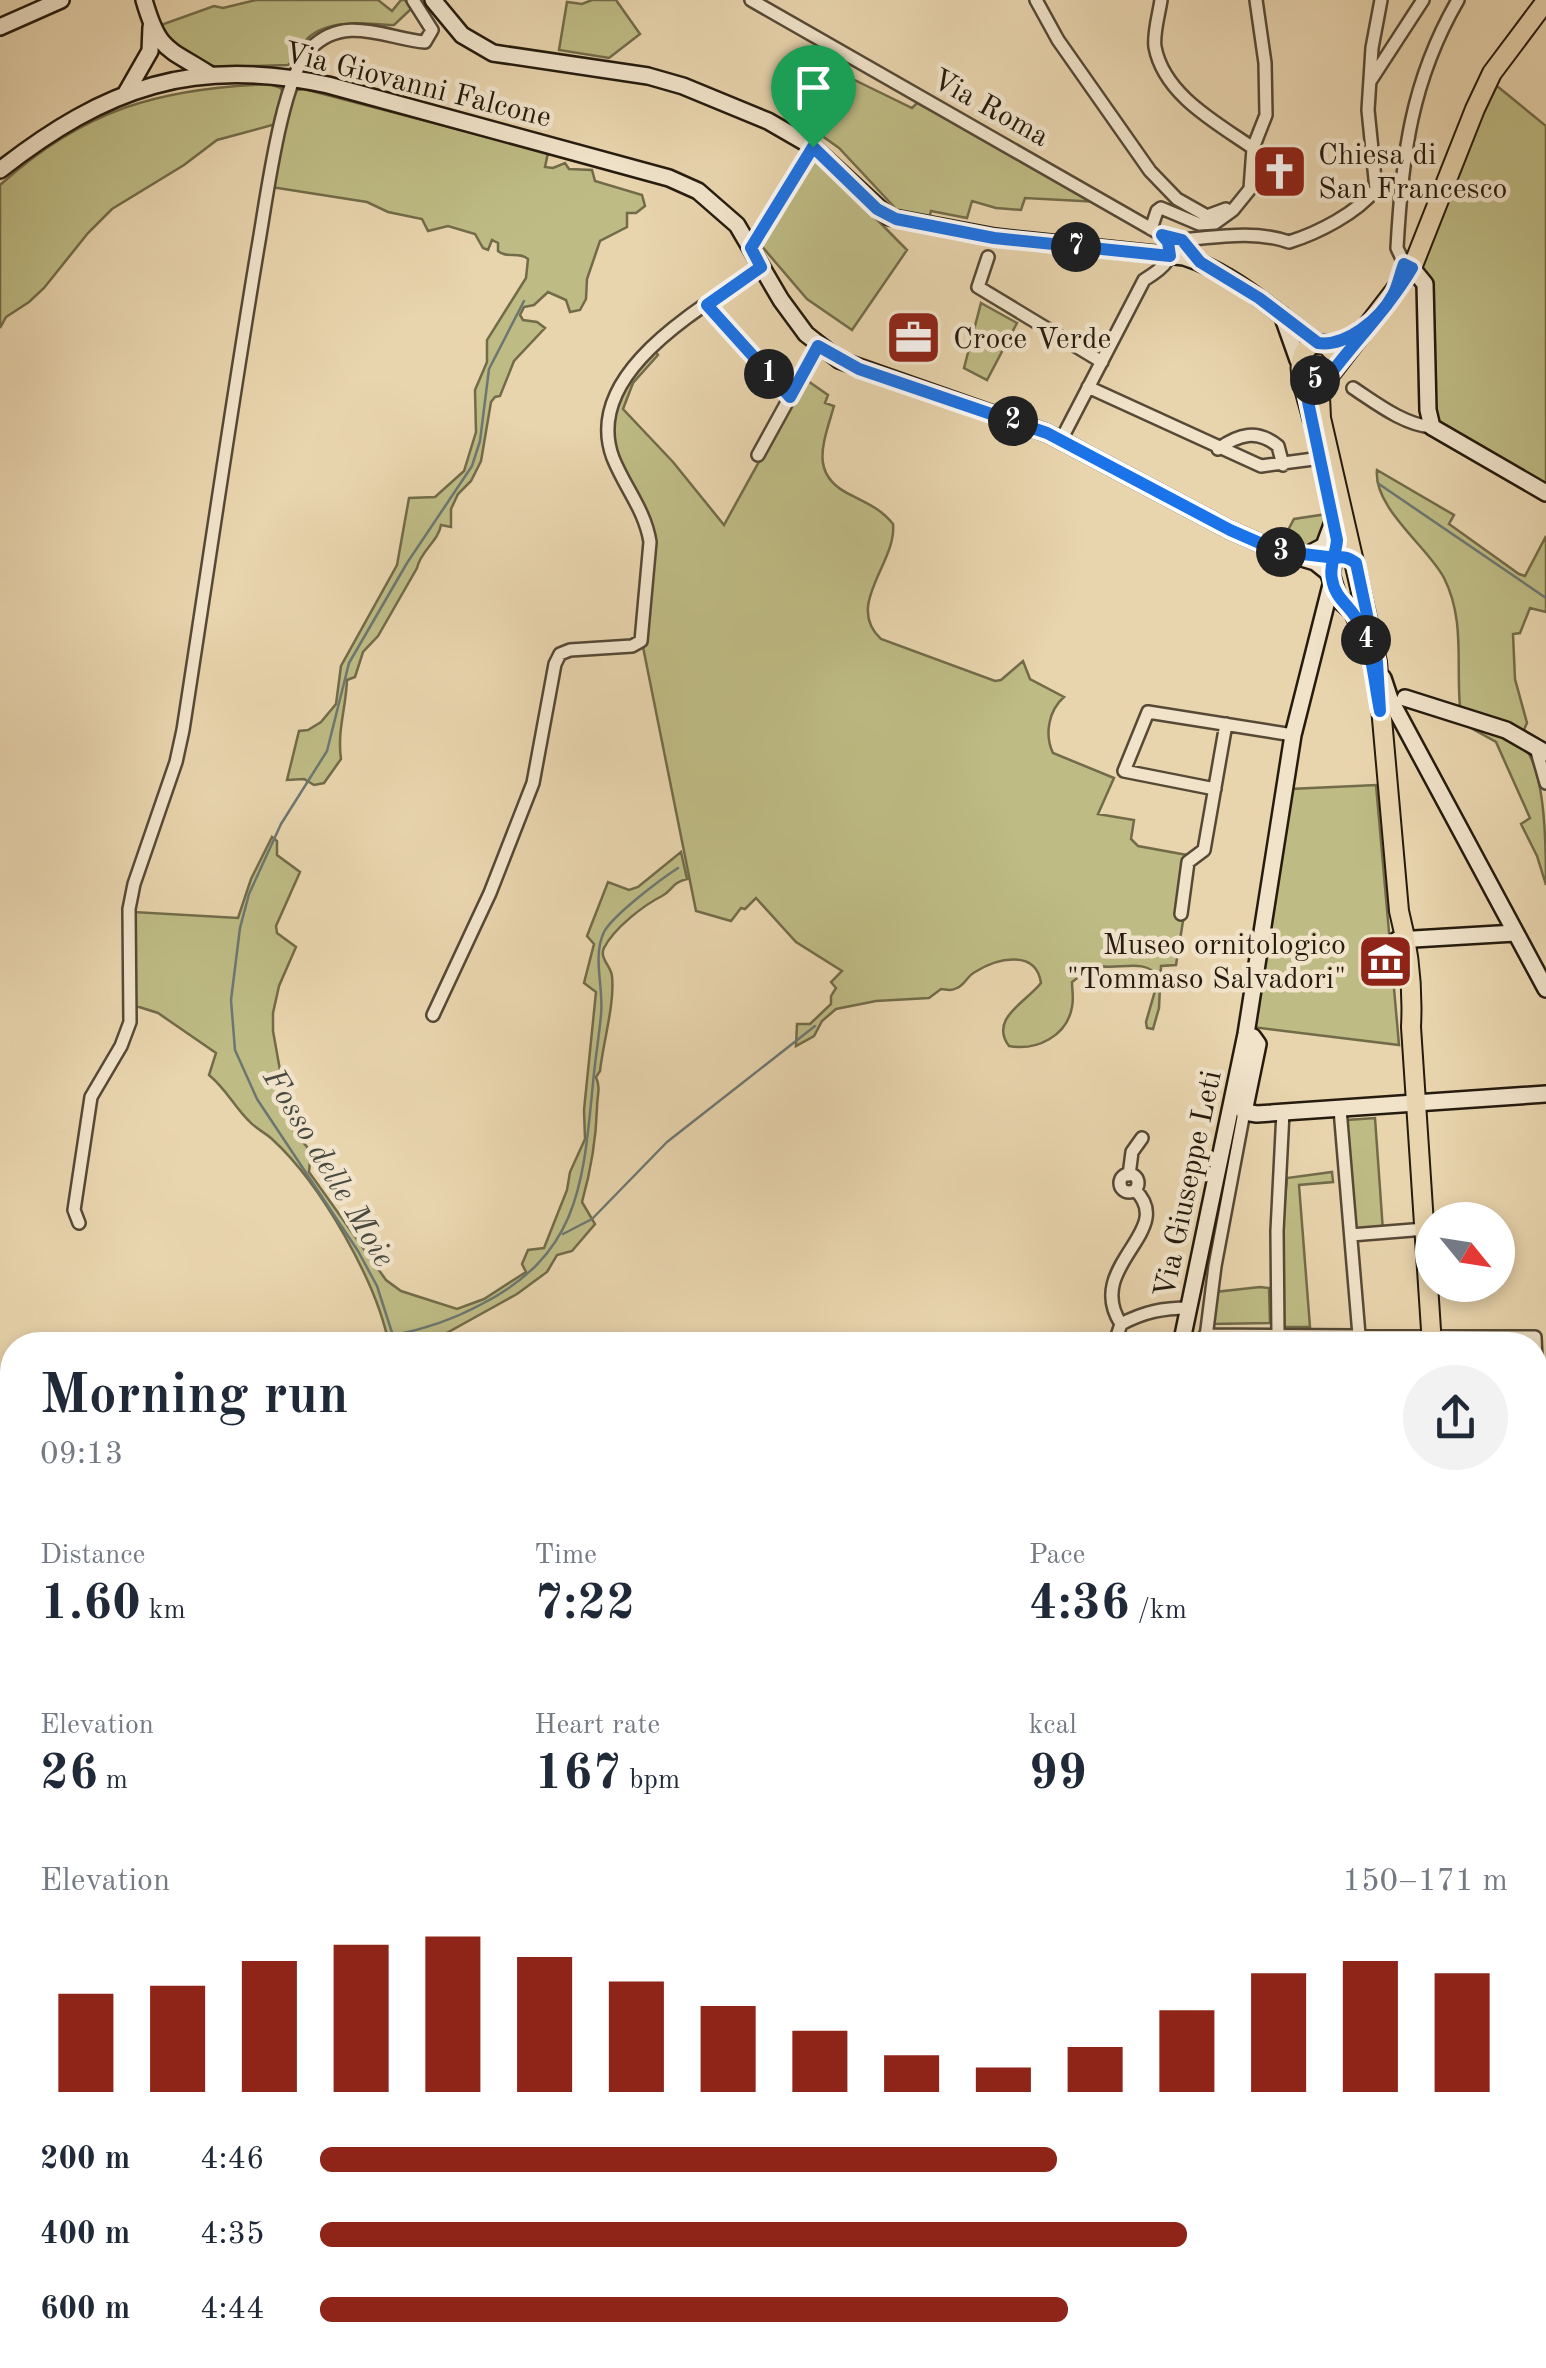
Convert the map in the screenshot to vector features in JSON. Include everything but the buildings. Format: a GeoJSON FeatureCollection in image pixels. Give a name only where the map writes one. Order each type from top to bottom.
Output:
{"type":"FeatureCollection","features":[{"type":"Feature","properties":{"kind":"main road"},"geometry":{"type":"LineString","coordinates":[[0,26],[61,0]]}},
{"type":"Feature","properties":{"kind":"main road"},"geometry":{"type":"LineString","coordinates":[[126,93],[150,52],[151,27],[144,0]]}},
{"type":"Feature","properties":{"kind":"main road"},"geometry":{"type":"LineString","coordinates":[[433,0],[451,24],[484,49],[505,56],[648,76],[768,121],[813,147],[877,209],[896,219],[994,238],[1200,262],[1335,354],[1320,397],[1320,418],[1356,563],[1356,610],[1373,665],[1546,988]]}},
{"type":"Feature","properties":{"kind":"main road"},"geometry":{"type":"LineString","coordinates":[[1300,366],[1312,380],[1330,373],[1394,294],[1432,220],[1492,73],[1546,1]]}},
{"type":"Feature","properties":{"kind":"main road"},"geometry":{"type":"LineString","coordinates":[[151,27],[163,46],[208,74]]}},
{"type":"Feature","properties":{"kind":"main road","name":"Via Giovanni Falcone"},"geometry":{"type":"LineString","coordinates":[[0,170],[43,136],[126,93],[208,74],[293,77],[669,178],[716,204],[737,225],[751,248]]}},
{"type":"Feature","properties":{"kind":"main road"},"geometry":{"type":"LineString","coordinates":[[751,248],[789,311],[818,346],[859,369],[1061,440],[1230,530],[1333,571]]}},
{"type":"Feature","properties":{"kind":"main road"},"geometry":{"type":"LineString","coordinates":[[1408,266],[1424,284],[1426,294],[1428,410],[1432,427],[1546,493]]}},
{"type":"Feature","properties":{"kind":"main road"},"geometry":{"type":"LineString","coordinates":[[1282,316],[1300,366],[1334,518],[1336,596],[1356,610],[1393,705],[1402,998],[1411,1027],[1423,1202]]}},
{"type":"Feature","properties":{"kind":"main road"},"geometry":{"type":"LineString","coordinates":[[1300,366],[1306,346],[1345,338],[1375,319]]}},
{"type":"Feature","properties":{"kind":"main road"},"geometry":{"type":"LineString","coordinates":[[1299,555],[1316,552],[1330,539],[1334,518]]}},
{"type":"Feature","properties":{"kind":"main road"},"geometry":{"type":"LineString","coordinates":[[1356,563],[1346,557],[1333,571],[1292,735],[1246,1034],[1258,1044],[1244,1112],[1546,1094]]}},
{"type":"Feature","properties":{"kind":"main road"},"geometry":{"type":"LineString","coordinates":[[1323,620],[1356,610]]}},
{"type":"Feature","properties":{"kind":"main road"},"geometry":{"type":"LineString","coordinates":[[1393,705],[1506,730],[1541,751]]}},
{"type":"Feature","properties":{"kind":"main road"},"geometry":{"type":"LineString","coordinates":[[1401,940],[1515,934]]}},
{"type":"Feature","properties":{"kind":"main road","name":"Via Giuseppe Leti"},"geometry":{"type":"LineString","coordinates":[[1184,1332],[1246,1034]]}},
{"type":"Feature","properties":{"kind":"main road"},"geometry":{"type":"LineString","coordinates":[[1430,1302],[1431,1332]]}},
{"type":"Feature","properties":{"kind":"street"},"geometry":{"type":"LineString","coordinates":[[79,1223],[74,1210],[91,1097],[121,1046],[130,1022],[129,909],[183,730],[268,188],[293,77],[313,46],[337,34],[374,30],[426,42],[432,30],[412,0]]}},
{"type":"Feature","properties":{"kind":"street","name":"Via Roma"},"geometry":{"type":"LineString","coordinates":[[751,0],[1156,232],[1182,240],[1254,235],[1289,242],[1333,222],[1370,197],[1376,189],[1368,110],[1372,80]]}},
{"type":"Feature","properties":{"kind":"street"},"geometry":{"type":"LineString","coordinates":[[1036,0],[1058,40],[1150,171],[1177,200],[1207,216],[1229,207],[1233,210]]}},
{"type":"Feature","properties":{"kind":"street"},"geometry":{"type":"LineString","coordinates":[[1160,0],[1154,46],[1173,85],[1202,113],[1253,148]]}},
{"type":"Feature","properties":{"kind":"street"},"geometry":{"type":"LineString","coordinates":[[1061,440],[1144,280],[1165,267],[1170,256],[1168,242],[1156,232],[1156,212],[1161,208],[1200,224],[1215,223],[1233,210],[1250,189],[1253,148],[1262,128],[1266,101],[1256,0]]}},
{"type":"Feature","properties":{"kind":"street"},"geometry":{"type":"LineString","coordinates":[[1372,80],[1372,48],[1381,0]]}},
{"type":"Feature","properties":{"kind":"street"},"geometry":{"type":"LineString","coordinates":[[1372,80],[1423,0]]}},
{"type":"Feature","properties":{"kind":"street"},"geometry":{"type":"LineString","coordinates":[[1408,266],[1397,248],[1408,136],[1421,77],[1458,0]]}},
{"type":"Feature","properties":{"kind":"street"},"geometry":{"type":"LineString","coordinates":[[751,248],[813,147]]}},
{"type":"Feature","properties":{"kind":"street"},"geometry":{"type":"LineString","coordinates":[[1182,240],[1200,262]]}},
{"type":"Feature","properties":{"kind":"street"},"geometry":{"type":"LineString","coordinates":[[988,256],[978,286],[1102,362]]}},
{"type":"Feature","properties":{"kind":"street"},"geometry":{"type":"LineString","coordinates":[[432,1015],[490,894],[533,783],[560,654],[640,642],[650,542],[638,505],[613,458],[609,439],[612,410],[623,379],[634,364],[761,267]]}},
{"type":"Feature","properties":{"kind":"street"},"geometry":{"type":"LineString","coordinates":[[707,305],[790,397]]}},
{"type":"Feature","properties":{"kind":"street"},"geometry":{"type":"LineString","coordinates":[[758,454],[818,346]]}},
{"type":"Feature","properties":{"kind":"street"},"geometry":{"type":"LineString","coordinates":[[1088,387],[1261,466],[1321,458]]}},
{"type":"Feature","properties":{"kind":"street"},"geometry":{"type":"LineString","coordinates":[[1353,388],[1388,411],[1432,427]]}},
{"type":"Feature","properties":{"kind":"street"},"geometry":{"type":"LineString","coordinates":[[1218,448],[1236,436],[1258,435],[1278,446],[1283,465]]}},
{"type":"Feature","properties":{"kind":"street"},"geometry":{"type":"LineString","coordinates":[[1215,789],[1124,771],[1148,712],[1292,735]]}},
{"type":"Feature","properties":{"kind":"street"},"geometry":{"type":"LineString","coordinates":[[1181,914],[1188,862],[1204,850],[1226,724]]}},
{"type":"Feature","properties":{"kind":"street"},"geometry":{"type":"LineString","coordinates":[[1541,751],[1546,783]]}},
{"type":"Feature","properties":{"kind":"street"},"geometry":{"type":"LineString","coordinates":[[1340,1108],[1359,1332]]}},
{"type":"Feature","properties":{"kind":"street"},"geometry":{"type":"LineString","coordinates":[[1206,1332],[1244,1112]]}},
{"type":"Feature","properties":{"kind":"street"},"geometry":{"type":"LineString","coordinates":[[1278,1332],[1277,1231],[1283,1112]]}},
{"type":"Feature","properties":{"kind":"street"},"geometry":{"type":"LineString","coordinates":[[1118,1332],[1120,1324],[1112,1310],[1110,1288],[1145,1222],[1144,1206],[1135,1190],[1127,1192],[1121,1186],[1122,1178],[1130,1175],[1132,1152],[1142,1138]]}},
{"type":"Feature","properties":{"kind":"street"},"geometry":{"type":"LineString","coordinates":[[1351,1235],[1415,1230]]}},
{"type":"Feature","properties":{"kind":"street"},"geometry":{"type":"LineString","coordinates":[[1120,1324],[1160,1308],[1189,1308]]}},
{"type":"Feature","properties":{"kind":"shaded area"},"geometry":{"type":"Polygon","coordinates":[[[256,0],[378,0],[392,11],[405,0],[411,9],[394,25],[349,24],[316,32],[288,65],[216,67],[175,53],[161,25],[214,6],[223,8],[256,0]]]}},
{"type":"Feature","properties":{"kind":"shaded area"},"geometry":{"type":"Polygon","coordinates":[[[616,0],[640,34],[609,58],[559,50],[567,2],[582,4],[616,0]]]}},
{"type":"Feature","properties":{"kind":"shaded area"},"geometry":{"type":"Polygon","coordinates":[[[832,69],[912,108],[917,103],[1100,202],[1025,198],[1021,210],[972,201],[967,218],[931,211],[929,219],[897,210],[839,148],[807,125],[832,69]]]}},
{"type":"Feature","properties":{"kind":"shaded area"},"geometry":{"type":"Polygon","coordinates":[[[270,84],[281,88],[284,96],[276,124],[217,140],[112,209],[44,288],[6,317],[0,328],[0,185],[62,138],[125,108],[193,91],[270,84]]]}},
{"type":"Feature","properties":{"kind":"shaded area"},"geometry":{"type":"Polygon","coordinates":[[[1497,86],[1546,126],[1546,488],[1438,422],[1435,404],[1430,284],[1421,266],[1497,86]]]}},
{"type":"Feature","properties":{"kind":"shaded area"},"geometry":{"type":"Polygon","coordinates":[[[297,90],[548,153],[545,167],[565,163],[569,169],[592,170],[595,181],[642,195],[645,206],[636,213],[627,213],[627,227],[600,241],[580,310],[570,312],[566,300],[548,292],[534,305],[524,307],[520,315],[523,320],[545,328],[514,361],[500,396],[491,402],[481,461],[451,509],[451,527],[441,525],[378,636],[363,652],[355,677],[347,680],[341,759],[324,783],[314,785],[304,779],[287,780],[299,731],[321,722],[336,704],[341,666],[397,565],[409,498],[435,497],[464,471],[476,432],[475,390],[487,362],[487,340],[526,278],[528,259],[498,251],[498,243],[492,240],[488,250],[483,248],[475,234],[448,226],[428,231],[422,219],[388,212],[367,202],[271,187],[291,99],[297,90]]]}},
{"type":"Feature","properties":{"kind":"shaded area"},"geometry":{"type":"Polygon","coordinates":[[[815,157],[907,250],[852,330],[807,299],[759,243],[815,157]]]}},
{"type":"Feature","properties":{"kind":"shaded area"},"geometry":{"type":"Polygon","coordinates":[[[981,303],[1017,323],[987,380],[964,368],[981,303]]]}},
{"type":"Feature","properties":{"kind":"shaded area"},"geometry":{"type":"Polygon","coordinates":[[[653,348],[658,355],[633,383],[623,409],[724,525],[803,382],[808,381],[828,395],[825,403],[834,406],[822,458],[829,479],[893,524],[888,554],[868,612],[871,626],[881,639],[995,681],[1023,661],[1030,679],[1064,697],[1050,723],[1053,753],[1114,778],[1098,814],[1134,820],[1131,839],[1138,846],[1187,855],[1180,887],[1177,919],[1183,921],[1176,965],[1161,966],[1159,1008],[1153,1029],[1147,1028],[1146,1022],[1159,977],[1145,967],[1094,965],[1072,982],[1072,1007],[1057,1033],[1040,1044],[1009,1046],[1003,1028],[1006,1019],[1041,983],[1032,965],[1004,960],[972,974],[960,987],[941,989],[929,998],[876,1001],[836,1009],[822,1021],[814,1036],[796,1046],[797,1024],[810,1024],[831,1004],[836,988],[831,982],[842,971],[796,942],[756,898],[731,921],[696,911],[642,642],[654,562],[611,438],[618,396],[653,348]]]}},
{"type":"Feature","properties":{"kind":"shaded area"},"geometry":{"type":"Polygon","coordinates":[[[1377,470],[1454,515],[1449,524],[1519,574],[1525,576],[1546,536],[1546,612],[1530,608],[1520,633],[1513,634],[1515,679],[1527,723],[1523,732],[1464,712],[1460,707],[1457,625],[1451,594],[1437,566],[1392,513],[1378,484],[1377,470]]]}},
{"type":"Feature","properties":{"kind":"shaded area"},"geometry":{"type":"Polygon","coordinates":[[[1327,514],[1321,542],[1304,551],[1279,547],[1294,519],[1327,514]]]}},
{"type":"Feature","properties":{"kind":"shaded area"},"geometry":{"type":"Polygon","coordinates":[[[1451,717],[1508,737],[1524,747],[1531,758],[1541,792],[1546,885],[1521,824],[1530,818],[1496,742],[1451,717]]]}},
{"type":"Feature","properties":{"kind":"shaded area"},"geometry":{"type":"Polygon","coordinates":[[[1376,785],[1399,1045],[1252,1027],[1290,789],[1376,785]]]}},
{"type":"Feature","properties":{"kind":"shaded area"},"geometry":{"type":"Polygon","coordinates":[[[272,837],[277,841],[277,855],[300,872],[276,926],[277,933],[296,947],[279,986],[273,1031],[290,1126],[311,1152],[309,1172],[386,1280],[401,1291],[457,1309],[484,1299],[526,1272],[522,1264],[528,1250],[544,1248],[567,1190],[570,1172],[585,1139],[584,1110],[596,992],[584,983],[594,944],[587,936],[608,882],[629,890],[638,887],[681,852],[687,879],[630,918],[603,952],[612,976],[612,998],[596,1077],[596,1132],[582,1202],[595,1224],[572,1251],[557,1255],[547,1272],[517,1294],[448,1332],[386,1332],[360,1264],[328,1208],[291,1159],[252,1124],[209,1075],[216,1053],[158,1013],[136,1006],[134,912],[238,918],[251,879],[272,837]]]}},
{"type":"Feature","properties":{"kind":"shaded area"},"geometry":{"type":"Polygon","coordinates":[[[1375,1118],[1383,1231],[1355,1233],[1347,1120],[1375,1118]]]}},
{"type":"Feature","properties":{"kind":"shaded area"},"geometry":{"type":"Polygon","coordinates":[[[1332,1172],[1333,1182],[1299,1185],[1310,1327],[1284,1327],[1280,1255],[1287,1178],[1332,1172]]]}},
{"type":"Feature","properties":{"kind":"shaded area"},"geometry":{"type":"Polygon","coordinates":[[[1269,1288],[1270,1323],[1211,1324],[1215,1292],[1269,1288]]]}},
{"type":"Feature","properties":{"kind":"waterway","name":"Fosso delle Moie"},"geometry":{"type":"LineString","coordinates":[[392,1332],[377,1286],[358,1251],[257,1099],[235,1050],[231,1000],[240,928],[249,894],[281,824],[327,751],[349,663],[407,563],[472,466],[480,441],[489,369],[524,301]]}},
{"type":"Feature","properties":{"kind":"waterway"},"geometry":{"type":"LineString","coordinates":[[1379,484],[1546,598]]}},
{"type":"Feature","properties":{"kind":"waterway"},"geometry":{"type":"LineString","coordinates":[[408,1332],[459,1315],[513,1285],[557,1239],[570,1213],[585,1153],[601,1015],[599,962],[604,932],[617,916],[678,868]]}},
{"type":"Feature","properties":{"kind":"waterway"},"geometry":{"type":"LineString","coordinates":[[563,1234],[592,1219],[667,1142],[815,1026]]}},
{"type":"Feature","properties":{"kind":"place","name":"Chiesa di San Francesco"},"geometry":{"type":"Point","coordinates":[1279,171]}},
{"type":"Feature","properties":{"kind":"place","name":"Croce Verde"},"geometry":{"type":"Point","coordinates":[914,338]}},
{"type":"Feature","properties":{"kind":"place","name":"Museo ornitologico \"Tommaso Salvadori\""},"geometry":{"type":"Point","coordinates":[1385,961]}},
{"type":"Feature","properties":{"kind":"route"},"geometry":{"type":"LineString","coordinates":[[813,147],[751,248],[761,267],[707,305],[790,397],[818,346],[859,369],[1047,433],[1230,530],[1278,551],[1290,554],[1336,558],[1341,557],[1350,559],[1356,563],[1377,662],[1380,711],[1364,633],[1348,604],[1336,596],[1330,574],[1336,558],[1337,540],[1302,373],[1312,380],[1329,376],[1375,319],[1394,294],[1412,268],[1404,264],[1394,294],[1384,307],[1375,319],[1345,338],[1318,343],[1259,298],[1200,262],[1182,240],[1162,235],[1168,242],[1170,256],[994,238],[904,221],[877,209],[813,147]]}}]}
